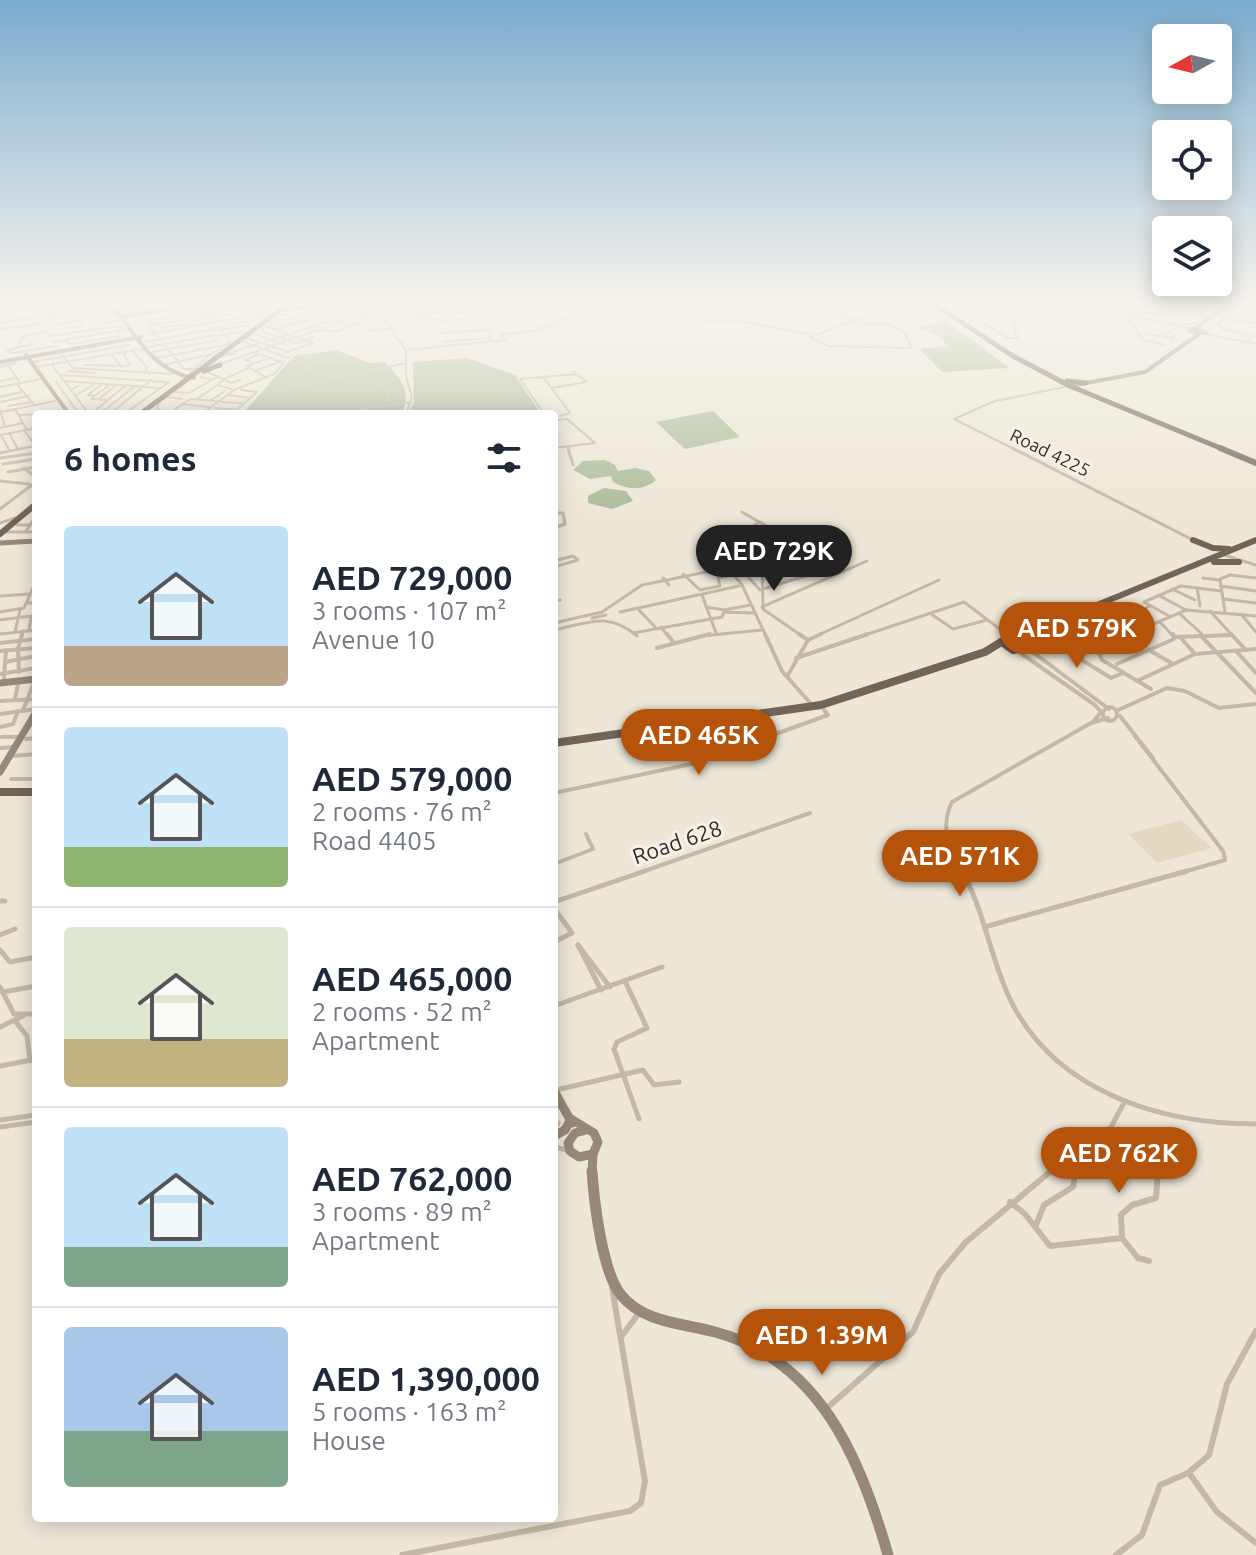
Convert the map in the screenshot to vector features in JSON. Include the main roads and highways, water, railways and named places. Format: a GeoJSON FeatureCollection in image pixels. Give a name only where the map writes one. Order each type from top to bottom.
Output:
{"type":"FeatureCollection","features":[{"type":"Feature","properties":{"kind":"main road"},"geometry":{"type":"LineString","coordinates":[[149,410],[193,376]]}},
{"type":"Feature","properties":{"kind":"main road"},"geometry":{"type":"LineString","coordinates":[[148,410],[193,376]]}},
{"type":"Feature","properties":{"kind":"main road"},"geometry":{"type":"LineString","coordinates":[[1047,376],[1256,462]]}},
{"type":"Feature","properties":{"kind":"main road"},"geometry":{"type":"LineString","coordinates":[[1047,376],[1060,384],[1055,388],[1081,391]]}},
{"type":"Feature","properties":{"kind":"main road"},"geometry":{"type":"LineString","coordinates":[[1054,376],[1087,383],[1082,388],[1095,396]]}},
{"type":"Feature","properties":{"kind":"main road"},"geometry":{"type":"LineString","coordinates":[[1054,376],[1081,391],[1256,462]]}},
{"type":"Feature","properties":{"kind":"main road"},"geometry":{"type":"LineString","coordinates":[[1,528],[32,505]]}},
{"type":"Feature","properties":{"kind":"main road"},"geometry":{"type":"LineString","coordinates":[[1,528],[16,521],[32,506]]}},
{"type":"Feature","properties":{"kind":"main road"},"geometry":{"type":"LineString","coordinates":[[1199,563],[1208,554],[1193,541],[1221,549],[1256,542]]}},
{"type":"Feature","properties":{"kind":"main road"},"geometry":{"type":"LineString","coordinates":[[558,744],[823,708],[985,652],[1002,641],[1034,634],[1199,563],[1256,542]]}},
{"type":"Feature","properties":{"kind":"main road"},"geometry":{"type":"LineString","coordinates":[[558,744],[823,708],[909,683],[997,651],[1026,646],[1099,608],[1209,563],[1245,544]]}},
{"type":"Feature","properties":{"kind":"main road"},"geometry":{"type":"LineString","coordinates":[[1209,563],[1242,562],[1235,557],[1237,551]]}},
{"type":"Feature","properties":{"kind":"main road"},"geometry":{"type":"LineString","coordinates":[[1013,638],[1026,646]]}},
{"type":"Feature","properties":{"kind":"main road"},"geometry":{"type":"LineString","coordinates":[[1002,641],[1013,650]]}},
{"type":"Feature","properties":{"kind":"main road"},"geometry":{"type":"LineString","coordinates":[[909,683],[922,677],[919,674]]}},
{"type":"Feature","properties":{"kind":"main road"},"geometry":{"type":"LineString","coordinates":[[0,786],[21,783],[32,788]]}},
{"type":"Feature","properties":{"kind":"main road"},"geometry":{"type":"LineString","coordinates":[[0,786],[32,790]]}}]}
